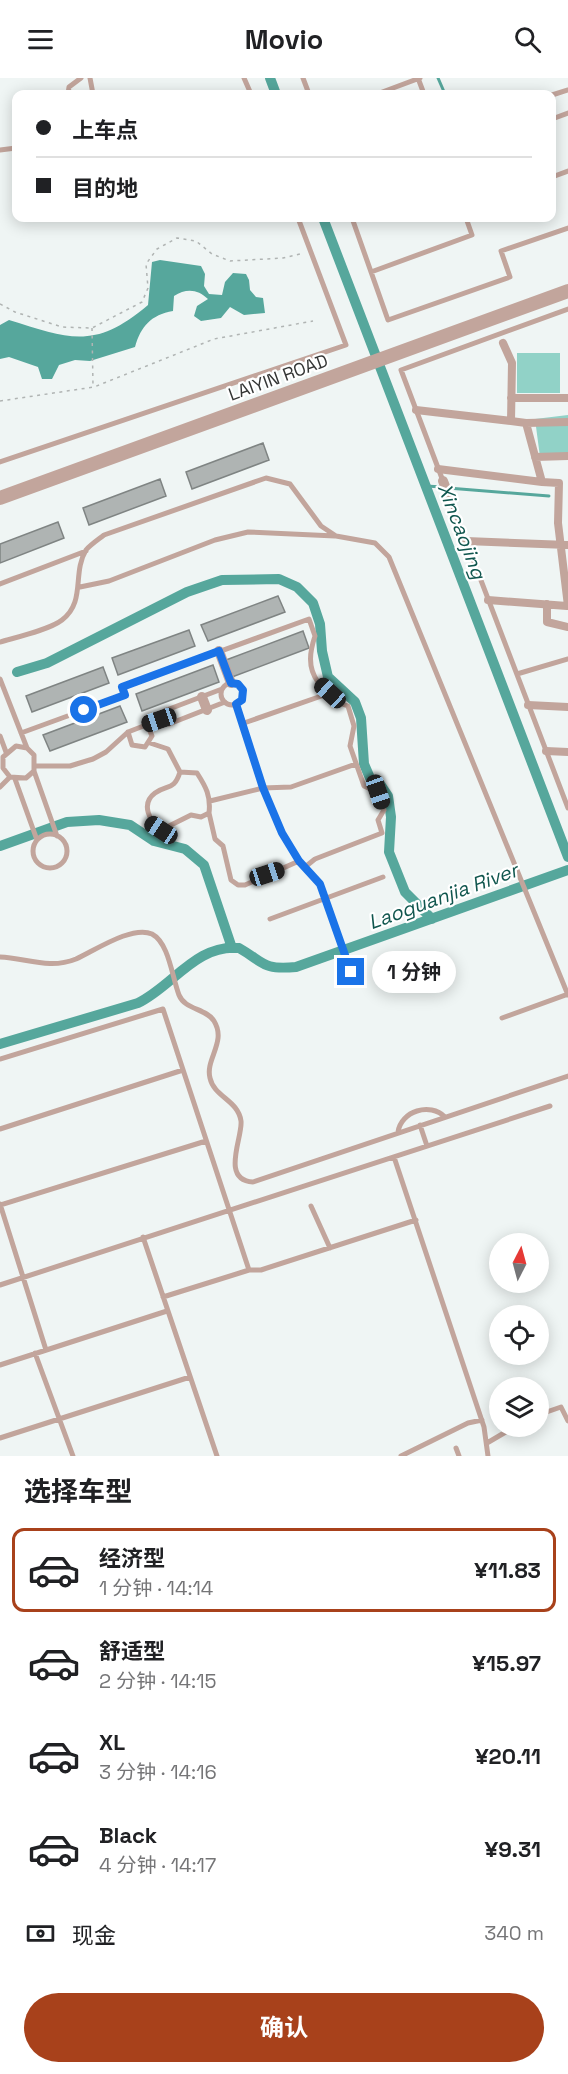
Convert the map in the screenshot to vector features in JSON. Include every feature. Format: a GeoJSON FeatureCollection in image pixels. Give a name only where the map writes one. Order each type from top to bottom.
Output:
{"type":"FeatureCollection","features":[{"type":"Feature","properties":{"kind":"street","name":"LAIYIN ROAD"},"geometry":{"type":"LineString","coordinates":[[0,498],[568,291]]}},
{"type":"Feature","properties":{"kind":"street"},"geometry":{"type":"LineString","coordinates":[[502,343],[512,363],[511,421]]}},
{"type":"Feature","properties":{"kind":"street"},"geometry":{"type":"LineString","coordinates":[[512,398],[568,398]]}},
{"type":"Feature","properties":{"kind":"street"},"geometry":{"type":"LineString","coordinates":[[416,410],[526,423],[568,422]]}},
{"type":"Feature","properties":{"kind":"street"},"geometry":{"type":"LineString","coordinates":[[526,423],[542,482]]}},
{"type":"Feature","properties":{"kind":"street"},"geometry":{"type":"LineString","coordinates":[[535,457],[568,456]]}},
{"type":"Feature","properties":{"kind":"street"},"geometry":{"type":"LineString","coordinates":[[438,468],[564,483],[558,523],[565,545],[568,606],[488,600]]}},
{"type":"Feature","properties":{"kind":"street"},"geometry":{"type":"LineString","coordinates":[[558,523],[568,523]]}},
{"type":"Feature","properties":{"kind":"street"},"geometry":{"type":"LineString","coordinates":[[466,541],[565,545]]}},
{"type":"Feature","properties":{"kind":"street"},"geometry":{"type":"LineString","coordinates":[[547,604],[548,622],[568,627]]}},
{"type":"Feature","properties":{"kind":"street"},"geometry":{"type":"LineString","coordinates":[[219,651],[227,686]]}},
{"type":"Feature","properties":{"kind":"street"},"geometry":{"type":"LineString","coordinates":[[202,697],[207,710]]}},
{"type":"Feature","properties":{"kind":"street"},"geometry":{"type":"LineString","coordinates":[[528,705],[568,707]]}},
{"type":"Feature","properties":{"kind":"street"},"geometry":{"type":"LineString","coordinates":[[546,752],[568,752]]}},
{"type":"Feature","properties":{"kind":"lane"},"geometry":{"type":"LineString","coordinates":[[69,90],[69,87],[81,78]]}},
{"type":"Feature","properties":{"kind":"lane"},"geometry":{"type":"LineString","coordinates":[[388,90],[419,78]]}},
{"type":"Feature","properties":{"kind":"lane"},"geometry":{"type":"LineString","coordinates":[[0,462],[346,345],[300,222]]}},
{"type":"Feature","properties":{"kind":"lane"},"geometry":{"type":"LineString","coordinates":[[353,222],[388,320],[510,277],[501,251],[568,228]]}},
{"type":"Feature","properties":{"kind":"lane"},"geometry":{"type":"LineString","coordinates":[[371,272],[472,235],[467,222]]}},
{"type":"Feature","properties":{"kind":"lane"},"geometry":{"type":"LineString","coordinates":[[568,309],[400,370],[546,752],[566,796],[568,808]]}},
{"type":"Feature","properties":{"kind":"lane"},"geometry":{"type":"LineString","coordinates":[[0,584],[86,550],[104,535],[266,478],[290,484],[321,526],[336,536]]}},
{"type":"Feature","properties":{"kind":"lane"},"geometry":{"type":"LineString","coordinates":[[80,587],[109,581],[215,540],[248,532],[336,536],[375,543],[389,556],[568,994],[502,1018]]}},
{"type":"Feature","properties":{"kind":"lane"},"geometry":{"type":"LineString","coordinates":[[0,642],[61,621],[74,608],[80,587],[80,569],[86,550]]}},
{"type":"Feature","properties":{"kind":"lane"},"geometry":{"type":"LineString","coordinates":[[21,733],[125,695],[122,687],[309,618],[315,636],[308,655],[318,682],[330,693],[333,701],[348,706],[354,726],[350,746],[356,764],[364,786],[378,792],[384,810],[378,820],[382,833],[315,859],[305,867]]}},
{"type":"Feature","properties":{"kind":"lane"},"geometry":{"type":"LineString","coordinates":[[517,674],[568,658]]}},
{"type":"Feature","properties":{"kind":"lane"},"geometry":{"type":"LineString","coordinates":[[0,679],[27,748],[34,755],[35,769],[57,836],[65,843],[67,854],[61,863],[51,868],[36,861],[33,851],[37,840],[46,834],[57,836]]}},
{"type":"Feature","properties":{"kind":"lane"},"geometry":{"type":"LineString","coordinates":[[0,787],[13,778],[26,778],[35,769],[70,766],[93,759],[106,752],[128,732],[147,724],[159,720],[169,724],[225,702],[236,704],[242,700],[243,690],[238,684],[227,686],[164,711],[159,720]]}},
{"type":"Feature","properties":{"kind":"lane"},"geometry":{"type":"LineString","coordinates":[[225,702],[221,696],[227,686]]}},
{"type":"Feature","properties":{"kind":"lane"},"geometry":{"type":"LineString","coordinates":[[244,723],[330,693]]}},
{"type":"Feature","properties":{"kind":"lane"},"geometry":{"type":"LineString","coordinates":[[236,704],[244,723],[263,788],[282,833],[299,861],[320,884],[351,972]]}},
{"type":"Feature","properties":{"kind":"lane"},"geometry":{"type":"LineString","coordinates":[[147,724],[153,736],[150,743]]}},
{"type":"Feature","properties":{"kind":"lane"},"geometry":{"type":"LineString","coordinates":[[128,732],[128,739],[138,748],[150,743],[168,749],[180,772],[176,783],[166,790],[156,792],[149,800],[147,811],[151,823],[161,830],[191,815],[201,817],[209,813]]}},
{"type":"Feature","properties":{"kind":"lane"},"geometry":{"type":"LineString","coordinates":[[0,736],[6,752],[2,768],[13,778],[37,840]]}},
{"type":"Feature","properties":{"kind":"lane"},"geometry":{"type":"LineString","coordinates":[[6,752],[16,746],[27,748]]}},
{"type":"Feature","properties":{"kind":"lane"},"geometry":{"type":"LineString","coordinates":[[210,801],[263,788],[291,787],[356,764]]}},
{"type":"Feature","properties":{"kind":"lane"},"geometry":{"type":"LineString","coordinates":[[180,772],[196,773],[206,786],[213,833],[223,846],[231,880],[238,885],[245,885],[299,861]]}},
{"type":"Feature","properties":{"kind":"lane"},"geometry":{"type":"LineString","coordinates":[[270,919],[383,877]]}},
{"type":"Feature","properties":{"kind":"lane"},"geometry":{"type":"LineString","coordinates":[[0,957],[49,964],[73,960],[137,932],[151,933],[161,941],[176,987],[184,1002],[214,1021],[218,1044],[210,1065],[210,1080],[214,1089],[232,1104],[239,1114],[241,1129],[234,1152],[240,1177],[246,1181],[253,1182],[568,1076]]}},
{"type":"Feature","properties":{"kind":"lane"},"geometry":{"type":"LineString","coordinates":[[0,1059],[163,1009],[249,1270]]}},
{"type":"Feature","properties":{"kind":"lane"},"geometry":{"type":"LineString","coordinates":[[0,1129],[183,1070]]}},
{"type":"Feature","properties":{"kind":"lane"},"geometry":{"type":"LineString","coordinates":[[0,1285],[228,1208],[550,1106]]}},
{"type":"Feature","properties":{"kind":"lane"},"geometry":{"type":"LineString","coordinates":[[398,1132],[403,1118],[414,1112],[430,1109],[439,1111],[445,1117]]}},
{"type":"Feature","properties":{"kind":"lane"},"geometry":{"type":"LineString","coordinates":[[420,1125],[427,1146]]}},
{"type":"Feature","properties":{"kind":"lane"},"geometry":{"type":"LineString","coordinates":[[46,1350],[0,1205],[206,1141]]}},
{"type":"Feature","properties":{"kind":"lane"},"geometry":{"type":"LineString","coordinates":[[394,1157],[482,1420],[488,1456]]}},
{"type":"Feature","properties":{"kind":"lane"},"geometry":{"type":"LineString","coordinates":[[311,1206],[330,1248]]}},
{"type":"Feature","properties":{"kind":"lane"},"geometry":{"type":"LineString","coordinates":[[163,1297],[249,1270],[261,1270],[416,1220]]}},
{"type":"Feature","properties":{"kind":"lane"},"geometry":{"type":"LineString","coordinates":[[142,1237],[217,1456]]}},
{"type":"Feature","properties":{"kind":"lane"},"geometry":{"type":"LineString","coordinates":[[0,1365],[168,1311]]}},
{"type":"Feature","properties":{"kind":"lane"},"geometry":{"type":"LineString","coordinates":[[35,1353],[73,1456]]}},
{"type":"Feature","properties":{"kind":"lane"},"geometry":{"type":"LineString","coordinates":[[0,1438],[190,1377]]}},
{"type":"Feature","properties":{"kind":"lane"},"geometry":{"type":"LineString","coordinates":[[549,1411],[561,1407],[568,1421]]}},
{"type":"Feature","properties":{"kind":"lane"},"geometry":{"type":"LineString","coordinates":[[401,1456],[468,1423],[482,1420]]}},
{"type":"Feature","properties":{"kind":"lane"},"geometry":{"type":"LineString","coordinates":[[487,1443],[497,1437]]}},
{"type":"Feature","properties":{"kind":"lane"},"geometry":{"type":"LineString","coordinates":[[456,1449],[459,1456]]}},
{"type":"Feature","properties":{"kind":"path"},"geometry":{"type":"LineString","coordinates":[[0,304],[15,312],[62,327],[92,328],[142,302],[148,288],[146,264],[157,249],[177,238],[196,241],[212,254],[230,261],[283,258],[300,254]]}},
{"type":"Feature","properties":{"kind":"path"},"geometry":{"type":"LineString","coordinates":[[0,401],[93,387],[214,339],[313,321]]}},
{"type":"Feature","properties":{"kind":"path"},"geometry":{"type":"LineString","coordinates":[[92,328],[93,387]]}},
{"type":"Feature","properties":{"kind":"shaded area"},"geometry":{"type":"Polygon","coordinates":[[[160,260],[201,266],[205,274],[204,286],[209,294],[222,295],[225,282],[233,273],[246,274],[250,290],[256,297],[263,298],[265,313],[244,315],[230,307],[221,318],[201,321],[194,316],[197,306],[208,299],[200,293],[187,291],[174,296],[173,311],[159,315],[144,327],[135,347],[90,361],[75,360],[59,365],[52,379],[42,379],[38,367],[9,357],[0,359],[0,325],[9,320],[49,332],[82,336],[97,335],[129,319],[148,305],[152,262],[160,260]]]}},
{"type":"Feature","properties":{"kind":"shaded area"},"geometry":{"type":"Polygon","coordinates":[[[517,353],[560,353],[560,393],[517,393],[517,353]]]}},
{"type":"Feature","properties":{"kind":"shaded area"},"geometry":{"type":"Polygon","coordinates":[[[568,415],[568,453],[540,457],[535,419],[568,415]]]}},
{"type":"Feature","properties":{"kind":"building"},"geometry":{"type":"Polygon","coordinates":[[[263,443],[269,460],[192,489],[186,472],[263,443]]]}},
{"type":"Feature","properties":{"kind":"building"},"geometry":{"type":"Polygon","coordinates":[[[160,479],[166,496],[89,525],[83,508],[160,479]]]}},
{"type":"Feature","properties":{"kind":"building"},"geometry":{"type":"Polygon","coordinates":[[[58,522],[64,538],[0,563],[0,544],[58,522]]]}},
{"type":"Feature","properties":{"kind":"building"},"geometry":{"type":"Polygon","coordinates":[[[278,596],[285,612],[208,641],[201,625],[278,596]]]}},
{"type":"Feature","properties":{"kind":"building"},"geometry":{"type":"Polygon","coordinates":[[[189,630],[195,646],[118,675],[112,658],[189,630]]]}},
{"type":"Feature","properties":{"kind":"building"},"geometry":{"type":"Polygon","coordinates":[[[303,631],[309,648],[232,677],[226,660],[303,631]]]}},
{"type":"Feature","properties":{"kind":"building"},"geometry":{"type":"Polygon","coordinates":[[[213,665],[219,682],[142,711],[136,694],[213,665]]]}},
{"type":"Feature","properties":{"kind":"building"},"geometry":{"type":"Polygon","coordinates":[[[103,667],[109,683],[32,712],[26,696],[103,667]]]}},
{"type":"Feature","properties":{"kind":"building"},"geometry":{"type":"Polygon","coordinates":[[[120,706],[127,722],[50,751],[43,735],[120,706]]]}},
{"type":"Feature","properties":{"kind":"waterway","name":"Xincaojing"},"geometry":{"type":"LineString","coordinates":[[270,78],[274,90]]}},
{"type":"Feature","properties":{"kind":"waterway"},"geometry":{"type":"LineString","coordinates":[[438,78],[443,90]]}},
{"type":"Feature","properties":{"kind":"waterway","name":"Xincaojing"},"geometry":{"type":"LineString","coordinates":[[325,222],[568,857]]}},
{"type":"Feature","properties":{"kind":"waterway"},"geometry":{"type":"LineString","coordinates":[[426,486],[442,487]]}},
{"type":"Feature","properties":{"kind":"waterway"},"geometry":{"type":"LineString","coordinates":[[448,488],[549,496]]}},
{"type":"Feature","properties":{"kind":"waterway"},"geometry":{"type":"LineString","coordinates":[[17,672],[47,663],[187,592],[222,580],[279,579],[297,587],[313,603],[320,624],[322,651],[328,677],[355,702],[361,718],[364,764],[370,778],[380,784],[388,796],[391,817],[389,852],[405,892],[432,919]]}},
{"type":"Feature","properties":{"kind":"waterway"},"geometry":{"type":"LineString","coordinates":[[0,846],[67,822],[99,820],[130,825],[154,841],[185,849],[204,865],[232,948]]}},
{"type":"Feature","properties":{"kind":"waterway","name":"Laoguanjia River"},"geometry":{"type":"LineString","coordinates":[[0,1044],[138,1003],[151,996],[197,959],[210,953],[239,948],[264,964],[285,968],[296,967],[568,870]]}},
{"type":"Feature","properties":{"kind":"route"},"geometry":{"type":"LineString","coordinates":[[84,710],[125,695],[122,687],[219,651],[231,683],[238,684],[243,690],[242,700],[236,704],[244,723],[263,788],[282,833],[299,861],[320,884],[351,972]]}}]}
